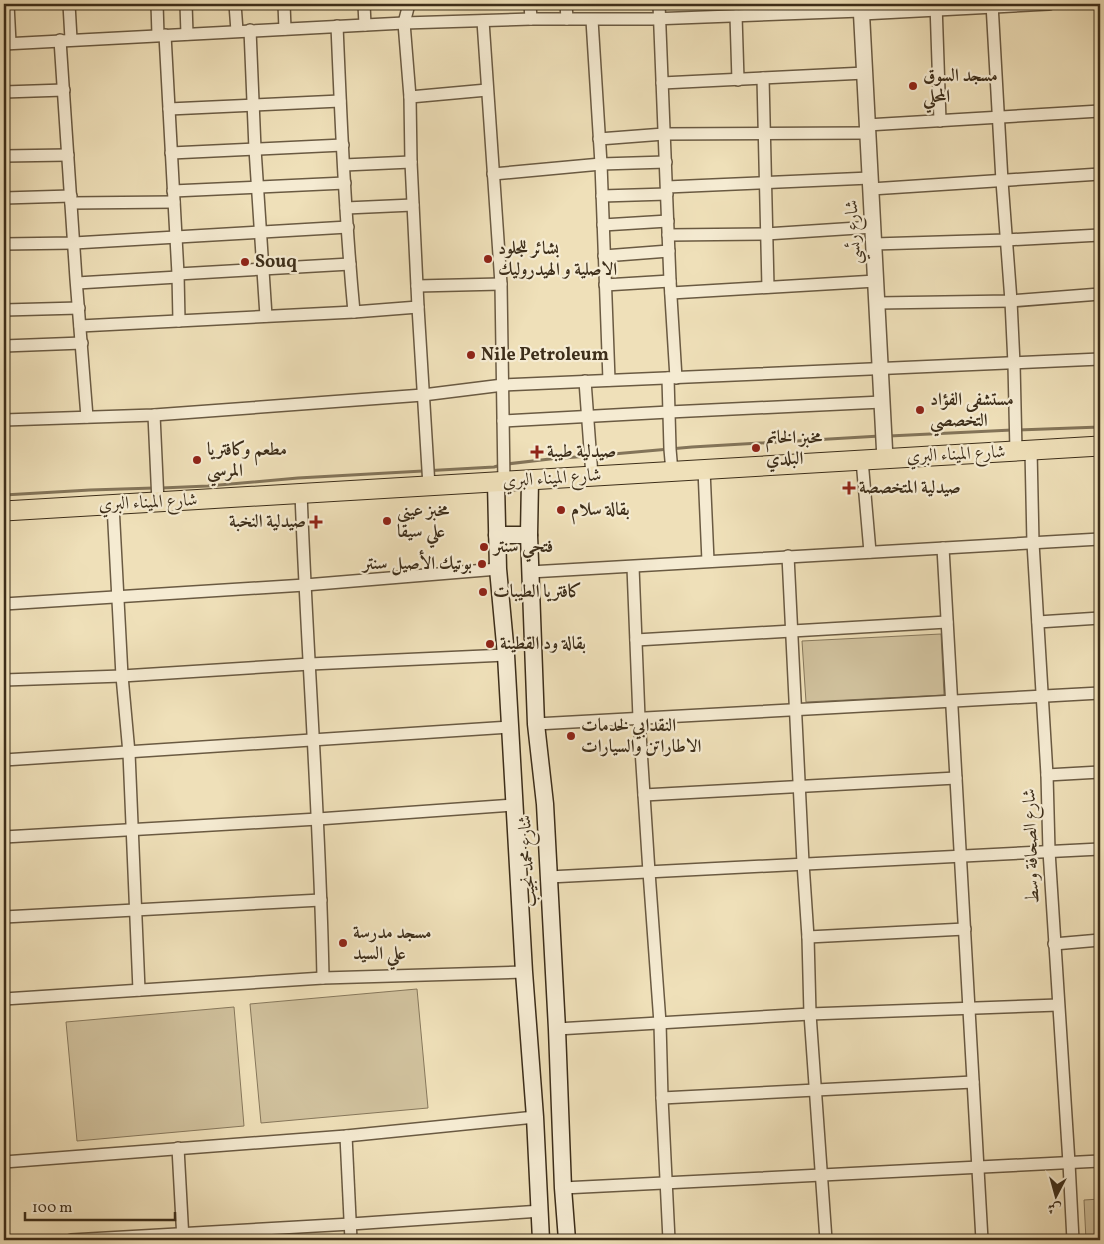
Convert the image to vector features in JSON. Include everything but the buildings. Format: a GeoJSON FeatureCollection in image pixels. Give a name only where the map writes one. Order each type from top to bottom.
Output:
{"type":"FeatureCollection","features":[{"type":"Feature","properties":{"kind":"highway","name":"شارع الميناء البري"},"geometry":{"type":"LineString","coordinates":[[4,511],[1100,446]]}},
{"type":"Feature","properties":{"kind":"main road","name":"شارع محمد نجيب"},"geometry":{"type":"LineString","coordinates":[[530,480],[529,535],[536,724],[545,804],[567,1240]]}},
{"type":"Feature","properties":{"kind":"main road","name":"شارع محمد نجيب"},"geometry":{"type":"LineString","coordinates":[[500,482],[497,535],[498,569],[506,655],[524,972],[542,1240]]}},
{"type":"Feature","properties":{"kind":"main road"},"geometry":{"type":"LineString","coordinates":[[497,535],[529,535]]}},
{"type":"Feature","properties":{"kind":"street"},"geometry":{"type":"LineString","coordinates":[[8,4],[7,43],[404,23],[736,16],[764,7],[861,9],[1050,4]]}},
{"type":"Feature","properties":{"kind":"street"},"geometry":{"type":"LineString","coordinates":[[69,4],[64,90],[76,283],[87,417]]}},
{"type":"Feature","properties":{"kind":"street"},"geometry":{"type":"LineString","coordinates":[[157,4],[169,109],[179,321]]}},
{"type":"Feature","properties":{"kind":"street"},"geometry":{"type":"LineString","coordinates":[[186,4],[187,34]]}},
{"type":"Feature","properties":{"kind":"street"},"geometry":{"type":"LineString","coordinates":[[235,4],[237,31]]}},
{"type":"Feature","properties":{"kind":"street"},"geometry":{"type":"LineString","coordinates":[[284,4],[285,29]]}},
{"type":"Feature","properties":{"kind":"street"},"geometry":{"type":"LineString","coordinates":[[364,4],[365,25]]}},
{"type":"Feature","properties":{"kind":"street"},"geometry":{"type":"LineString","coordinates":[[409,4],[404,23],[410,97],[418,307],[429,486]]}},
{"type":"Feature","properties":{"kind":"street"},"geometry":{"type":"LineString","coordinates":[[530,4],[531,19]]}},
{"type":"Feature","properties":{"kind":"street"},"geometry":{"type":"LineString","coordinates":[[566,4],[567,20]]}},
{"type":"Feature","properties":{"kind":"street"},"geometry":{"type":"LineString","coordinates":[[659,4],[671,287],[672,378],[669,412],[672,472]]}},
{"type":"Feature","properties":{"kind":"street","name":"شارع الصحافة وسط"},"geometry":{"type":"LineString","coordinates":[[992,5],[1014,364],[1033,543],[1054,944],[1073,1240]]}},
{"type":"Feature","properties":{"kind":"street"},"geometry":{"type":"LineString","coordinates":[[936,7],[940,121]]}},
{"type":"Feature","properties":{"kind":"street","name":"شارع رئسي"},"geometry":{"type":"LineString","coordinates":[[861,9],[885,459]]}},
{"type":"Feature","properties":{"kind":"street"},"geometry":{"type":"LineString","coordinates":[[736,16],[738,80]]}},
{"type":"Feature","properties":{"kind":"street"},"geometry":{"type":"LineString","coordinates":[[592,20],[601,164],[609,380]]}},
{"type":"Feature","properties":{"kind":"street"},"geometry":{"type":"LineString","coordinates":[[483,21],[501,284],[504,421],[500,482]]}},
{"type":"Feature","properties":{"kind":"street"},"geometry":{"type":"LineString","coordinates":[[337,26],[346,208],[354,312]]}},
{"type":"Feature","properties":{"kind":"street"},"geometry":{"type":"LineString","coordinates":[[250,30],[255,149],[266,316]]}},
{"type":"Feature","properties":{"kind":"street"},"geometry":{"type":"LineString","coordinates":[[662,83],[865,73]]}},
{"type":"Feature","properties":{"kind":"street"},"geometry":{"type":"LineString","coordinates":[[763,78],[768,286]]}},
{"type":"Feature","properties":{"kind":"street"},"geometry":{"type":"LineString","coordinates":[[4,92],[64,90]]}},
{"type":"Feature","properties":{"kind":"street"},"geometry":{"type":"LineString","coordinates":[[410,97],[488,90]]}},
{"type":"Feature","properties":{"kind":"street"},"geometry":{"type":"LineString","coordinates":[[169,109],[340,101]]}},
{"type":"Feature","properties":{"kind":"street"},"geometry":{"type":"LineString","coordinates":[[599,139],[664,134],[868,129],[940,121],[1100,111]]}},
{"type":"Feature","properties":{"kind":"street"},"geometry":{"type":"LineString","coordinates":[[171,153],[343,145]]}},
{"type":"Feature","properties":{"kind":"street"},"geometry":{"type":"LineString","coordinates":[[4,156],[68,155]]}},
{"type":"Feature","properties":{"kind":"street"},"geometry":{"type":"LineString","coordinates":[[344,165],[411,162]]}},
{"type":"Feature","properties":{"kind":"street"},"geometry":{"type":"LineString","coordinates":[[493,174],[601,164],[666,162]]}},
{"type":"Feature","properties":{"kind":"street"},"geometry":{"type":"LineString","coordinates":[[602,196],[765,183],[870,184],[1002,181],[1100,174]]}},
{"type":"Feature","properties":{"kind":"street"},"geometry":{"type":"LineString","coordinates":[[4,198],[174,197],[258,187],[345,183]]}},
{"type":"Feature","properties":{"kind":"street"},"geometry":{"type":"LineString","coordinates":[[346,208],[413,204]]}},
{"type":"Feature","properties":{"kind":"street"},"geometry":{"type":"LineString","coordinates":[[603,224],[668,222]]}},
{"type":"Feature","properties":{"kind":"street"},"geometry":{"type":"LineString","coordinates":[[4,244],[74,243],[348,227]]}},
{"type":"Feature","properties":{"kind":"street"},"geometry":{"type":"LineString","coordinates":[[668,235],[766,234],[873,227]]}},
{"type":"Feature","properties":{"kind":"street"},"geometry":{"type":"LineString","coordinates":[[874,244],[1100,235]]}},
{"type":"Feature","properties":{"kind":"street"},"geometry":{"type":"LineString","coordinates":[[604,256],[669,251]]}},
{"type":"Feature","properties":{"kind":"street"},"geometry":{"type":"LineString","coordinates":[[76,283],[350,264]]}},
{"type":"Feature","properties":{"kind":"street"},"geometry":{"type":"LineString","coordinates":[[605,285],[671,287],[768,286],[876,281]]}},
{"type":"Feature","properties":{"kind":"street"},"geometry":{"type":"LineString","coordinates":[[417,286],[501,284]]}},
{"type":"Feature","properties":{"kind":"street"},"geometry":{"type":"LineString","coordinates":[[877,302],[1011,301],[1100,294]]}},
{"type":"Feature","properties":{"kind":"street"},"geometry":{"type":"LineString","coordinates":[[80,326],[418,307]]}},
{"type":"Feature","properties":{"kind":"street"},"geometry":{"type":"LineString","coordinates":[[4,310],[79,308]]}},
{"type":"Feature","properties":{"kind":"street"},"geometry":{"type":"LineString","coordinates":[[4,346],[82,343]]}},
{"type":"Feature","properties":{"kind":"street"},"geometry":{"type":"LineString","coordinates":[[4,420],[154,414],[423,395],[502,385],[1100,359]]}},
{"type":"Feature","properties":{"kind":"street"},"geometry":{"type":"LineString","coordinates":[[585,381],[592,476]]}},
{"type":"Feature","properties":{"kind":"street"},"geometry":{"type":"LineString","coordinates":[[504,421],[882,402]]}},
{"type":"Feature","properties":{"kind":"street"},"geometry":{"type":"LineString","coordinates":[[154,414],[158,502]]}},
{"type":"Feature","properties":{"kind":"street"},"geometry":{"type":"LineString","coordinates":[[862,460],[870,552]]}},
{"type":"Feature","properties":{"kind":"street"},"geometry":{"type":"LineString","coordinates":[[704,470],[708,561]]}},
{"type":"Feature","properties":{"kind":"street"},"geometry":{"type":"LineString","coordinates":[[301,493],[318,819],[323,978]]}},
{"type":"Feature","properties":{"kind":"street"},"geometry":{"type":"LineString","coordinates":[[113,505],[122,676],[129,752],[138,990]]}},
{"type":"Feature","properties":{"kind":"street"},"geometry":{"type":"LineString","coordinates":[[530,572],[1100,539]]}},
{"type":"Feature","properties":{"kind":"street"},"geometry":{"type":"LineString","coordinates":[[943,548],[982,1240]]}},
{"type":"Feature","properties":{"kind":"street"},"geometry":{"type":"LineString","coordinates":[[788,556],[808,937],[810,1014],[826,1240]]}},
{"type":"Feature","properties":{"kind":"street"},"geometry":{"type":"LineString","coordinates":[[634,567],[639,718],[660,1023],[670,1240]]}},
{"type":"Feature","properties":{"kind":"street"},"geometry":{"type":"LineString","coordinates":[[4,604],[305,585],[498,569]]}},
{"type":"Feature","properties":{"kind":"street"},"geometry":{"type":"LineString","coordinates":[[1038,622],[1100,618]]}},
{"type":"Feature","properties":{"kind":"street"},"geometry":{"type":"LineString","coordinates":[[636,640],[947,622]]}},
{"type":"Feature","properties":{"kind":"street"},"geometry":{"type":"LineString","coordinates":[[4,680],[122,676],[310,664],[506,655]]}},
{"type":"Feature","properties":{"kind":"street"},"geometry":{"type":"LineString","coordinates":[[536,724],[1100,693]]}},
{"type":"Feature","properties":{"kind":"street"},"geometry":{"type":"LineString","coordinates":[[4,760],[510,727]]}},
{"type":"Feature","properties":{"kind":"street"},"geometry":{"type":"LineString","coordinates":[[1046,775],[1100,772]]}},
{"type":"Feature","properties":{"kind":"street"},"geometry":{"type":"LineString","coordinates":[[644,795],[956,778]]}},
{"type":"Feature","properties":{"kind":"street"},"geometry":{"type":"LineString","coordinates":[[4,837],[318,819],[515,805]]}},
{"type":"Feature","properties":{"kind":"street"},"geometry":{"type":"LineString","coordinates":[[549,877],[1100,849]]}},
{"type":"Feature","properties":{"kind":"street"},"geometry":{"type":"LineString","coordinates":[[4,917],[321,900]]}},
{"type":"Feature","properties":{"kind":"street"},"geometry":{"type":"LineString","coordinates":[[808,937],[965,929]]}},
{"type":"Feature","properties":{"kind":"street"},"geometry":{"type":"LineString","coordinates":[[1054,944],[1100,940]]}},
{"type":"Feature","properties":{"kind":"street"},"geometry":{"type":"LineString","coordinates":[[4,999],[323,978],[524,972]]}},
{"type":"Feature","properties":{"kind":"street"},"geometry":{"type":"LineString","coordinates":[[557,1029],[810,1014],[1058,1005]]}},
{"type":"Feature","properties":{"kind":"street"},"geometry":{"type":"LineString","coordinates":[[662,1098],[973,1082]]}},
{"type":"Feature","properties":{"kind":"street"},"geometry":{"type":"LineString","coordinates":[[4,1162],[346,1136],[535,1117]]}},
{"type":"Feature","properties":{"kind":"street"},"geometry":{"type":"LineString","coordinates":[[346,1136],[351,1240]]}},
{"type":"Feature","properties":{"kind":"street"},"geometry":{"type":"LineString","coordinates":[[178,1148],[183,1237]]}},
{"type":"Feature","properties":{"kind":"street"},"geometry":{"type":"LineString","coordinates":[[563,1188],[1100,1161]]}},
{"type":"Feature","properties":{"kind":"street"},"geometry":{"type":"LineString","coordinates":[[71,1240],[183,1237],[541,1211]]}},
{"type":"Feature","properties":{"kind":"shaded area"},"geometry":{"type":"Polygon","coordinates":[[[941,634],[944,695],[806,702],[802,641],[941,634]]]}},
{"type":"Feature","properties":{"kind":"shaded area"},"geometry":{"type":"Polygon","coordinates":[[[417,989],[428,1108],[261,1123],[250,1004],[417,989]]]}},
{"type":"Feature","properties":{"kind":"shaded area"},"geometry":{"type":"Polygon","coordinates":[[[234,1007],[244,1126],[77,1141],[66,1022],[234,1007]]]}},
{"type":"Feature","properties":{"kind":"shaded area"},"geometry":{"type":"Polygon","coordinates":[[[1100,1199],[1100,1240],[1086,1240],[1084,1200],[1100,1199]]]}},
{"type":"Feature","properties":{"kind":"waterway"},"geometry":{"type":"LineString","coordinates":[[1018,430],[1100,427]]}},
{"type":"Feature","properties":{"kind":"waterway"},"geometry":{"type":"LineString","coordinates":[[889,436],[1012,430]]}},
{"type":"Feature","properties":{"kind":"waterway"},"geometry":{"type":"LineString","coordinates":[[507,464],[692,447],[880,436]]}},
{"type":"Feature","properties":{"kind":"waterway"},"geometry":{"type":"LineString","coordinates":[[161,488],[494,467],[501,465]]}},
{"type":"Feature","properties":{"kind":"waterway"},"geometry":{"type":"LineString","coordinates":[[4,495],[154,488]]}},
{"type":"Feature","properties":{"kind":"place","name":"مسجد السوق المحلي"},"geometry":{"type":"Point","coordinates":[913,86]}},
{"type":"Feature","properties":{"kind":"place","name":"بشائر للجلود الاصلية و الهيدروليك"},"geometry":{"type":"Point","coordinates":[488,259]}},
{"type":"Feature","properties":{"kind":"place","name":"Souq"},"geometry":{"type":"Point","coordinates":[245,262]}},
{"type":"Feature","properties":{"kind":"place","name":"Nile Petroleum"},"geometry":{"type":"Point","coordinates":[471,355]}},
{"type":"Feature","properties":{"kind":"place","name":"مستشفى الفؤاد التخصصي"},"geometry":{"type":"Point","coordinates":[920,410]}},
{"type":"Feature","properties":{"kind":"place","name":"مخبز الخاتم البلدي"},"geometry":{"type":"Point","coordinates":[756,448]}},
{"type":"Feature","properties":{"kind":"place","name":"صيدلية طيبة"},"geometry":{"type":"Point","coordinates":[537,452]}},
{"type":"Feature","properties":{"kind":"place","name":"مطعم وكافتريا المرسي"},"geometry":{"type":"Point","coordinates":[197,460]}},
{"type":"Feature","properties":{"kind":"place","name":"صيدلية المتخصصة"},"geometry":{"type":"Point","coordinates":[849,488]}},
{"type":"Feature","properties":{"kind":"place","name":"بقالة سلام"},"geometry":{"type":"Point","coordinates":[561,510]}},
{"type":"Feature","properties":{"kind":"place","name":"مخبز عيني علي سيقا"},"geometry":{"type":"Point","coordinates":[387,521]}},
{"type":"Feature","properties":{"kind":"place","name":"صيدلية النخبة"},"geometry":{"type":"Point","coordinates":[316,522]}},
{"type":"Feature","properties":{"kind":"place","name":"فتحي سنتر"},"geometry":{"type":"Point","coordinates":[484,547]}},
{"type":"Feature","properties":{"kind":"place","name":"بوتيك الأصيل سنتر"},"geometry":{"type":"Point","coordinates":[482,564]}},
{"type":"Feature","properties":{"kind":"place","name":"كافتريا الطيبات"},"geometry":{"type":"Point","coordinates":[483,592]}},
{"type":"Feature","properties":{"kind":"place","name":"بقالة ود القطينة"},"geometry":{"type":"Point","coordinates":[490,644]}},
{"type":"Feature","properties":{"kind":"place","name":"النقدابي لخدمات الاطاراتن والسيارات"},"geometry":{"type":"Point","coordinates":[571,736]}},
{"type":"Feature","properties":{"kind":"place","name":"مسجد مدرسة علي السيد"},"geometry":{"type":"Point","coordinates":[343,943]}}]}
